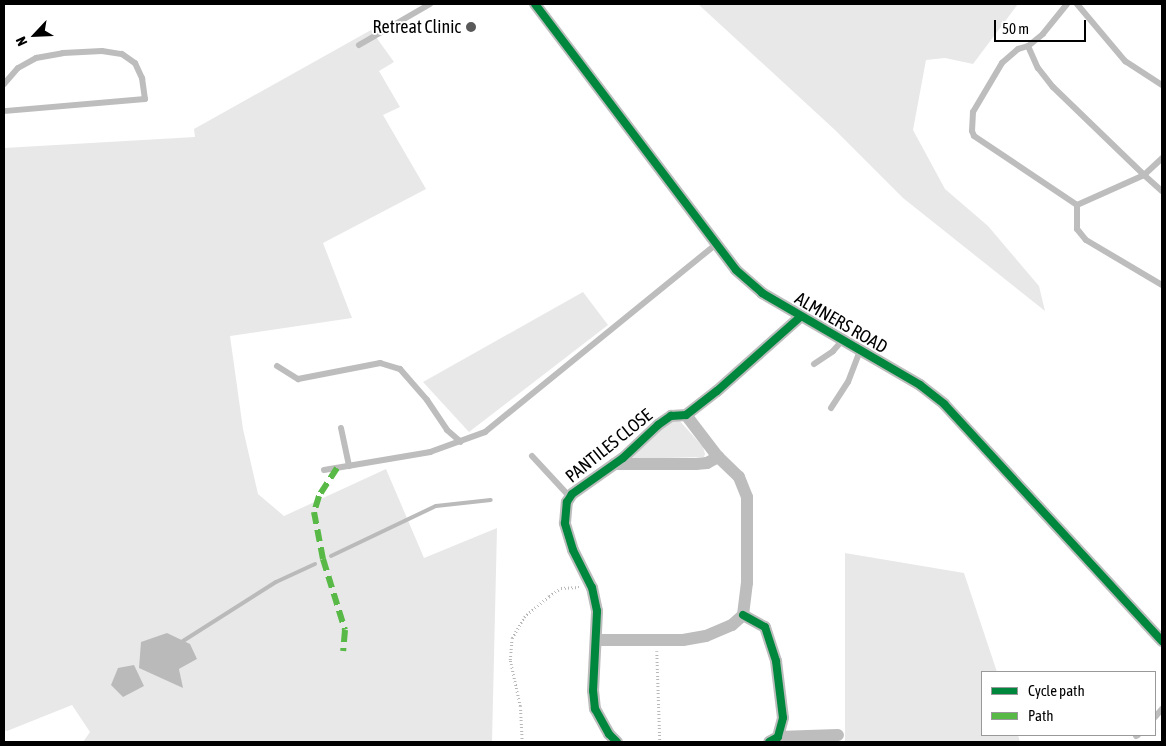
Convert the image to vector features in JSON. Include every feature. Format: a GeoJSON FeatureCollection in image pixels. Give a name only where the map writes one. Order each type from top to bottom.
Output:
{"type":"FeatureCollection","features":[{"type":"Feature","properties":{"kind":"street","name":"ALMNERS ROAD"},"geometry":{"type":"LineString","coordinates":[[535,4],[736,270],[762,293],[800,317],[920,385],[944,404],[1162,641]]}},
{"type":"Feature","properties":{"kind":"street","name":"PANTILES CLOSE"},"geometry":{"type":"LineString","coordinates":[[618,742],[609,734],[595,708],[592,691],[597,640],[597,610],[590,582],[574,550],[565,523],[567,502],[570,497],[614,464],[658,425],[671,416],[686,415],[717,391],[800,317]]}},
{"type":"Feature","properties":{"kind":"street"},"geometry":{"type":"LineString","coordinates":[[597,640],[683,640],[706,636],[732,625],[743,615],[746,583],[747,497],[739,477],[718,457],[686,415]]}},
{"type":"Feature","properties":{"kind":"street"},"geometry":{"type":"LineString","coordinates":[[614,464],[696,464],[707,463],[718,457]]}},
{"type":"Feature","properties":{"kind":"street"},"geometry":{"type":"LineString","coordinates":[[743,615],[765,627],[776,661],[783,718],[774,740],[838,735]]}},
{"type":"Feature","properties":{"kind":"lane"},"geometry":{"type":"LineString","coordinates":[[359,45],[430,4]]}},
{"type":"Feature","properties":{"kind":"lane"},"geometry":{"type":"LineString","coordinates":[[1067,4],[1043,34],[1028,46],[1018,49],[1002,63],[972,112],[972,130],[974,136],[1077,205]]}},
{"type":"Feature","properties":{"kind":"lane"},"geometry":{"type":"LineString","coordinates":[[1077,4],[1125,61],[1162,85]]}},
{"type":"Feature","properties":{"kind":"lane"},"geometry":{"type":"LineString","coordinates":[[1028,46],[1038,68],[1053,87],[1162,191]]}},
{"type":"Feature","properties":{"kind":"lane"},"geometry":{"type":"LineString","coordinates":[[4,84],[18,68],[36,58],[63,53],[102,51],[122,54],[135,63],[142,78],[145,99],[4,112]]}},
{"type":"Feature","properties":{"kind":"lane"},"geometry":{"type":"LineString","coordinates":[[1077,205],[1144,175],[1162,158]]}},
{"type":"Feature","properties":{"kind":"lane"},"geometry":{"type":"LineString","coordinates":[[1077,205],[1077,229],[1086,240],[1162,284]]}},
{"type":"Feature","properties":{"kind":"lane"},"geometry":{"type":"LineString","coordinates":[[324,470],[430,452],[485,432],[716,244]]}},
{"type":"Feature","properties":{"kind":"lane"},"geometry":{"type":"LineString","coordinates":[[814,364],[834,351],[842,341]]}},
{"type":"Feature","properties":{"kind":"lane"},"geometry":{"type":"LineString","coordinates":[[831,408],[848,382],[860,351]]}},
{"type":"Feature","properties":{"kind":"lane"},"geometry":{"type":"LineString","coordinates":[[277,366],[298,379],[380,363],[400,369],[427,400],[447,430],[461,442]]}},
{"type":"Feature","properties":{"kind":"lane"},"geometry":{"type":"LineString","coordinates":[[342,428],[349,466]]}},
{"type":"Feature","properties":{"kind":"lane"},"geometry":{"type":"LineString","coordinates":[[532,456],[570,497]]}},
{"type":"Feature","properties":{"kind":"path"},"geometry":{"type":"LineString","coordinates":[[522,742],[520,706],[510,660],[512,638],[524,617],[561,588],[580,586],[590,582]]}},
{"type":"Feature","properties":{"kind":"path"},"geometry":{"type":"LineString","coordinates":[[657,639],[657,705],[660,742]]}},
{"type":"Feature","properties":{"kind":"shaded area"},"geometry":{"type":"Polygon","coordinates":[[[698,4],[1018,4],[973,64],[945,58],[926,60],[913,130],[945,189],[988,226],[1039,286],[1045,311],[903,198],[835,130],[698,4]]]}},
{"type":"Feature","properties":{"kind":"shaded area"},"geometry":{"type":"Polygon","coordinates":[[[371,30],[394,62],[379,71],[400,107],[383,115],[426,189],[323,243],[352,318],[230,336],[243,429],[258,494],[284,516],[386,469],[424,558],[497,528],[492,742],[83,742],[90,732],[72,705],[7,731],[4,730],[4,148],[195,137],[194,129],[371,30]],[[167,633],[182,688],[179,669],[197,659],[167,633]]]}},
{"type":"Feature","properties":{"kind":"shaded area"},"geometry":{"type":"Polygon","coordinates":[[[583,292],[608,325],[469,432],[423,382],[583,292]]]}},
{"type":"Feature","properties":{"kind":"shaded area"},"geometry":{"type":"Polygon","coordinates":[[[679,420],[703,447],[704,457],[628,459],[667,424],[679,420]]]}},
{"type":"Feature","properties":{"kind":"shaded area"},"geometry":{"type":"Polygon","coordinates":[[[845,553],[964,573],[997,671],[981,671],[981,736],[1018,736],[1020,742],[845,742],[845,553]]]}},
{"type":"Feature","properties":{"kind":"shaded area"},"geometry":{"type":"Polygon","coordinates":[[[167,633],[190,644],[197,659],[179,669],[183,688],[139,668],[141,642],[167,633]]]}},
{"type":"Feature","properties":{"kind":"shaded area"},"geometry":{"type":"Polygon","coordinates":[[[134,665],[144,686],[123,697],[111,685],[118,668],[134,665]]]}},
{"type":"Feature","properties":{"kind":"waterway"},"geometry":{"type":"LineString","coordinates":[[331,556],[436,506],[491,500]]}},
{"type":"Feature","properties":{"kind":"waterway"},"geometry":{"type":"LineString","coordinates":[[183,641],[276,582],[315,564]]}},
{"type":"Feature","properties":{"kind":"marked path"},"geometry":{"type":"LineString","coordinates":[[337,468],[319,496],[314,512],[323,559],[345,630],[343,651]]}},
{"type":"Feature","properties":{"kind":"cycle path"},"geometry":{"type":"LineString","coordinates":[[535,4],[736,270],[762,293],[920,385],[944,404],[1162,641]]}},
{"type":"Feature","properties":{"kind":"cycle path"},"geometry":{"type":"LineString","coordinates":[[617,742],[609,734],[595,709],[593,691],[597,611],[592,588],[573,550],[565,523],[567,502],[572,494],[623,458],[658,425],[671,416],[686,415],[717,391],[800,317]]}},
{"type":"Feature","properties":{"kind":"cycle path"},"geometry":{"type":"LineString","coordinates":[[743,615],[765,627],[776,661],[783,718],[778,737],[769,742]]}},
{"type":"Feature","properties":{"kind":"place","name":"Retreat Clinic"},"geometry":{"type":"Point","coordinates":[471,27]}}]}
